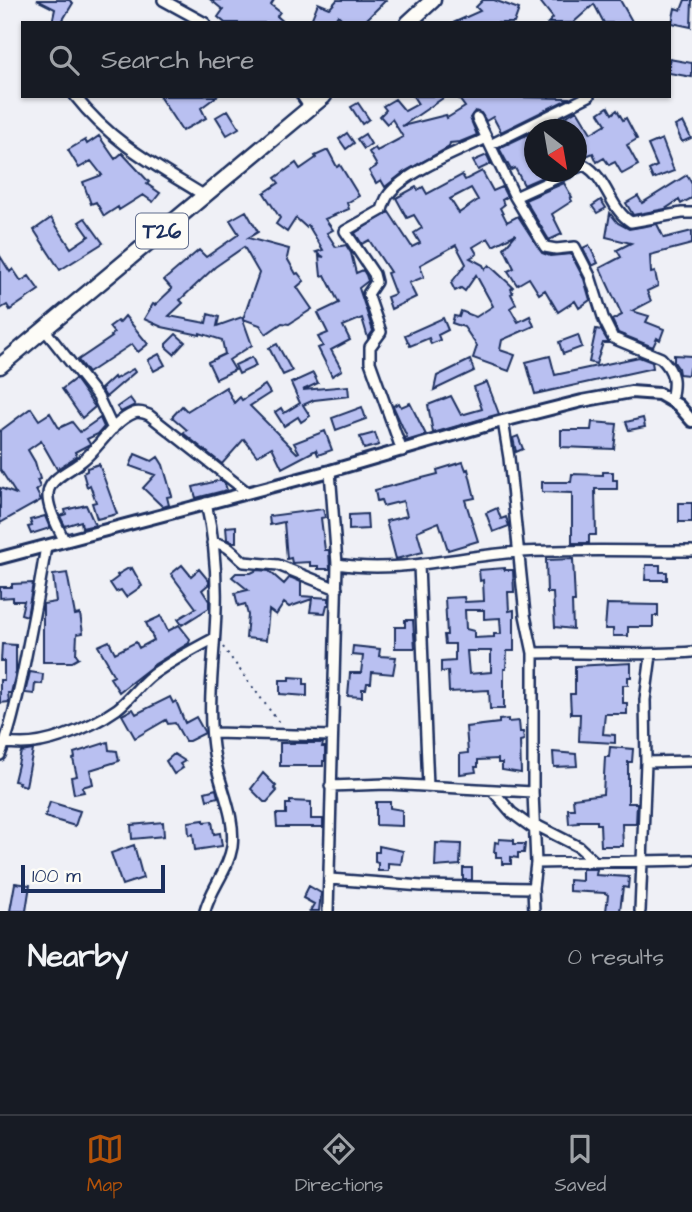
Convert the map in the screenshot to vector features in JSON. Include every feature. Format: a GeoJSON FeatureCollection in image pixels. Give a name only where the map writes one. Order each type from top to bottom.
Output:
{"type":"FeatureCollection","features":[{"type":"Feature","properties":{"kind":"highway"},"geometry":{"type":"LineString","coordinates":[[410,21],[433,0]]}},
{"type":"Feature","properties":{"kind":"highway","name":"T26"},"geometry":{"type":"LineString","coordinates":[[0,366],[205,196],[306,102]]}},
{"type":"Feature","properties":{"kind":"street"},"geometry":{"type":"LineString","coordinates":[[163,0],[201,21]]}},
{"type":"Feature","properties":{"kind":"street"},"geometry":{"type":"LineString","coordinates":[[77,98],[101,127],[120,142],[205,196]]}},
{"type":"Feature","properties":{"kind":"street"},"geometry":{"type":"LineString","coordinates":[[402,451],[370,362],[371,343],[381,332],[368,294],[376,282],[374,274],[345,231],[382,210],[386,197],[407,179],[448,156],[585,98]]}},
{"type":"Feature","properties":{"kind":"street"},"geometry":{"type":"LineString","coordinates":[[477,118],[515,197],[545,247],[575,247],[590,276],[612,338],[661,358],[667,364],[675,379],[671,400]]}},
{"type":"Feature","properties":{"kind":"street"},"geometry":{"type":"LineString","coordinates":[[587,167],[594,172],[623,216],[631,222],[692,213]]}},
{"type":"Feature","properties":{"kind":"street"},"geometry":{"type":"LineString","coordinates":[[515,197],[548,182]]}},
{"type":"Feature","properties":{"kind":"street"},"geometry":{"type":"LineString","coordinates":[[44,329],[97,397],[113,429]]}},
{"type":"Feature","properties":{"kind":"street"},"geometry":{"type":"LineString","coordinates":[[0,558],[582,401],[631,392],[659,394],[690,416]]}},
{"type":"Feature","properties":{"kind":"street"},"geometry":{"type":"LineString","coordinates":[[64,540],[49,503],[49,488],[53,482],[84,460],[113,429],[133,413],[149,415],[247,492]]}},
{"type":"Feature","properties":{"kind":"street"},"geometry":{"type":"LineString","coordinates":[[503,421],[525,615],[533,653],[536,863],[534,911]]}},
{"type":"Feature","properties":{"kind":"street"},"geometry":{"type":"LineString","coordinates":[[328,911],[337,589],[330,471]]}},
{"type":"Feature","properties":{"kind":"street"},"geometry":{"type":"LineString","coordinates":[[205,911],[228,864],[232,845],[228,806],[215,759],[211,708],[216,610],[212,528],[206,503]]}},
{"type":"Feature","properties":{"kind":"street"},"geometry":{"type":"LineString","coordinates":[[212,543],[219,543],[234,550],[244,562],[278,565],[337,589]]}},
{"type":"Feature","properties":{"kind":"street"},"geometry":{"type":"LineString","coordinates":[[0,755],[16,705],[46,546]]}},
{"type":"Feature","properties":{"kind":"street"},"geometry":{"type":"LineString","coordinates":[[337,564],[371,568],[419,565],[519,552],[692,551]]}},
{"type":"Feature","properties":{"kind":"street"},"geometry":{"type":"LineString","coordinates":[[419,565],[428,787]]}},
{"type":"Feature","properties":{"kind":"street"},"geometry":{"type":"LineString","coordinates":[[5,742],[28,746],[89,725],[118,708],[161,668],[213,643]]}},
{"type":"Feature","properties":{"kind":"street"},"geometry":{"type":"LineString","coordinates":[[533,653],[618,652],[651,655],[692,652]]}},
{"type":"Feature","properties":{"kind":"street"},"geometry":{"type":"LineString","coordinates":[[640,911],[646,762],[645,699],[651,655]]}},
{"type":"Feature","properties":{"kind":"street"},"geometry":{"type":"LineString","coordinates":[[213,733],[332,736]]}},
{"type":"Feature","properties":{"kind":"street"},"geometry":{"type":"LineString","coordinates":[[646,762],[692,761]]}},
{"type":"Feature","properties":{"kind":"street"},"geometry":{"type":"LineString","coordinates":[[330,786],[387,784],[533,792]]}},
{"type":"Feature","properties":{"kind":"street"},"geometry":{"type":"LineString","coordinates":[[492,790],[500,802],[519,819],[579,847],[594,861]]}},
{"type":"Feature","properties":{"kind":"street"},"geometry":{"type":"LineString","coordinates":[[536,863],[692,860]]}},
{"type":"Feature","properties":{"kind":"street"},"geometry":{"type":"LineString","coordinates":[[330,879],[422,886],[533,888]]}},
{"type":"Feature","properties":{"kind":"path"},"geometry":{"type":"LineString","coordinates":[[213,643],[224,648],[230,655],[288,736]]}},
{"type":"Feature","properties":{"kind":"building"},"geometry":{"type":"Polygon","coordinates":[[[37,0],[69,0],[73,3],[62,21],[52,21],[55,9],[37,0]]]}},
{"type":"Feature","properties":{"kind":"building"},"geometry":{"type":"Polygon","coordinates":[[[211,0],[274,0],[271,5],[280,12],[277,16],[283,21],[223,21],[218,17],[223,10],[211,0]]]}},
{"type":"Feature","properties":{"kind":"building"},"geometry":{"type":"Polygon","coordinates":[[[337,0],[386,0],[365,21],[344,21],[338,15],[334,21],[311,21],[318,3],[330,8],[337,0]]]}},
{"type":"Feature","properties":{"kind":"building"},"geometry":{"type":"Polygon","coordinates":[[[483,0],[494,0],[519,9],[515,21],[458,21],[480,11],[476,7],[483,0]]]}},
{"type":"Feature","properties":{"kind":"building"},"geometry":{"type":"Polygon","coordinates":[[[539,0],[620,0],[632,21],[603,21],[594,4],[575,21],[550,21],[553,18],[539,0]]]}},
{"type":"Feature","properties":{"kind":"building"},"geometry":{"type":"Polygon","coordinates":[[[685,0],[692,0],[691,27],[672,23],[675,8],[681,10],[685,0]]]}},
{"type":"Feature","properties":{"kind":"building"},"geometry":{"type":"Polygon","coordinates":[[[671,59],[692,63],[692,77],[671,73],[671,59]]]}},
{"type":"Feature","properties":{"kind":"building"},"geometry":{"type":"Polygon","coordinates":[[[160,98],[214,98],[201,108],[206,118],[182,131],[160,98]]]}},
{"type":"Feature","properties":{"kind":"building"},"geometry":{"type":"Polygon","coordinates":[[[414,98],[443,98],[402,126],[446,115],[447,118],[465,107],[458,98],[570,98],[501,132],[493,117],[486,121],[481,113],[475,111],[470,118],[477,135],[450,143],[449,147],[404,172],[385,187],[381,180],[376,183],[369,171],[377,166],[369,152],[375,148],[377,151],[403,137],[392,119],[387,124],[380,116],[386,110],[383,106],[395,99],[405,111],[418,104],[414,98]]]}},
{"type":"Feature","properties":{"kind":"building"},"geometry":{"type":"Polygon","coordinates":[[[358,103],[369,119],[362,124],[351,107],[358,103]]]}},
{"type":"Feature","properties":{"kind":"building"},"geometry":{"type":"Polygon","coordinates":[[[608,107],[612,114],[617,110],[623,120],[626,118],[637,139],[627,145],[638,165],[622,174],[615,162],[609,165],[604,158],[597,162],[593,153],[587,156],[587,126],[591,133],[606,124],[599,113],[608,107]]]}},
{"type":"Feature","properties":{"kind":"building"},"geometry":{"type":"Polygon","coordinates":[[[228,110],[239,128],[227,135],[216,117],[228,110]]]}},
{"type":"Feature","properties":{"kind":"building"},"geometry":{"type":"Polygon","coordinates":[[[577,110],[582,119],[562,119],[577,110]]]}},
{"type":"Feature","properties":{"kind":"building"},"geometry":{"type":"Polygon","coordinates":[[[683,122],[691,138],[682,142],[675,126],[683,122]]]}},
{"type":"Feature","properties":{"kind":"building"},"geometry":{"type":"Polygon","coordinates":[[[347,133],[354,143],[346,149],[339,139],[347,133]]]}},
{"type":"Feature","properties":{"kind":"building"},"geometry":{"type":"Polygon","coordinates":[[[365,134],[371,144],[364,149],[357,139],[365,134]]]}},
{"type":"Feature","properties":{"kind":"building"},"geometry":{"type":"Polygon","coordinates":[[[99,136],[115,159],[122,153],[149,182],[147,184],[160,193],[153,202],[143,195],[104,216],[96,202],[91,204],[83,182],[102,175],[91,161],[79,168],[68,150],[85,140],[87,144],[99,136]]]}},
{"type":"Feature","properties":{"kind":"building"},"geometry":{"type":"Polygon","coordinates":[[[524,136],[524,182],[531,182],[524,185],[515,168],[511,170],[499,148],[524,136]]]}},
{"type":"Feature","properties":{"kind":"building"},"geometry":{"type":"Polygon","coordinates":[[[662,139],[674,171],[653,179],[649,170],[657,166],[648,145],[662,139]]]}},
{"type":"Feature","properties":{"kind":"building"},"geometry":{"type":"Polygon","coordinates":[[[328,150],[359,196],[347,203],[349,209],[325,219],[333,230],[327,233],[336,247],[346,245],[356,273],[363,270],[366,275],[368,281],[359,288],[373,331],[368,338],[362,318],[343,326],[350,340],[331,350],[342,370],[332,376],[318,348],[323,346],[318,337],[328,333],[318,313],[339,303],[325,275],[321,276],[319,256],[324,257],[316,252],[323,250],[308,225],[306,227],[296,218],[287,232],[276,224],[280,218],[264,193],[279,183],[275,178],[296,163],[300,169],[316,158],[315,156],[328,150]]]}},
{"type":"Feature","properties":{"kind":"building"},"geometry":{"type":"Polygon","coordinates":[[[487,155],[491,164],[478,170],[473,161],[487,155]]]}},
{"type":"Feature","properties":{"kind":"building"},"geometry":{"type":"Polygon","coordinates":[[[482,171],[493,191],[502,187],[507,197],[502,200],[504,205],[500,208],[507,222],[518,216],[542,253],[550,256],[571,254],[584,279],[590,300],[579,308],[575,301],[558,312],[545,290],[539,294],[529,278],[517,285],[508,271],[514,268],[504,248],[516,234],[493,246],[488,238],[473,247],[477,254],[470,258],[485,269],[489,265],[513,287],[511,294],[516,304],[510,308],[518,322],[530,316],[534,326],[502,340],[500,350],[515,355],[509,371],[473,358],[477,346],[464,327],[452,323],[454,316],[459,317],[461,311],[476,317],[493,306],[476,275],[465,291],[461,288],[455,291],[451,283],[466,264],[456,245],[420,265],[424,277],[409,283],[416,297],[391,309],[387,297],[395,294],[387,273],[390,272],[369,240],[362,244],[355,233],[389,212],[412,247],[420,243],[414,233],[422,228],[414,215],[407,218],[396,198],[416,187],[418,190],[423,187],[427,194],[462,175],[465,180],[482,171]],[[471,188],[450,199],[459,213],[478,200],[471,188]]]}},
{"type":"Feature","properties":{"kind":"building"},"geometry":{"type":"Polygon","coordinates":[[[687,175],[692,184],[692,198],[681,204],[679,200],[665,209],[633,215],[626,203],[638,196],[642,203],[687,175]]]}},
{"type":"Feature","properties":{"kind":"building"},"geometry":{"type":"Polygon","coordinates":[[[564,183],[572,201],[552,214],[562,234],[549,240],[525,200],[564,183]]]}},
{"type":"Feature","properties":{"kind":"building"},"geometry":{"type":"Polygon","coordinates":[[[601,200],[606,208],[597,213],[592,206],[601,200]]]}},
{"type":"Feature","properties":{"kind":"building"},"geometry":{"type":"Polygon","coordinates":[[[246,211],[258,232],[248,238],[289,249],[287,258],[296,274],[304,281],[297,287],[312,309],[289,324],[282,323],[266,334],[260,325],[243,319],[259,273],[244,247],[215,267],[180,300],[183,303],[169,316],[206,323],[208,314],[219,317],[217,326],[242,317],[252,345],[229,360],[235,370],[216,379],[208,362],[225,354],[222,340],[200,333],[162,327],[144,319],[153,304],[172,289],[164,280],[199,250],[206,257],[239,234],[230,220],[246,211]]]}},
{"type":"Feature","properties":{"kind":"building"},"geometry":{"type":"Polygon","coordinates":[[[610,213],[618,223],[629,229],[657,224],[664,238],[692,231],[692,244],[650,255],[651,273],[655,272],[658,286],[647,291],[651,301],[632,311],[649,316],[646,322],[664,329],[660,340],[657,338],[653,347],[618,333],[612,320],[622,315],[600,268],[621,257],[617,250],[631,243],[606,237],[610,213]]]}},
{"type":"Feature","properties":{"kind":"building"},"geometry":{"type":"Polygon","coordinates":[[[51,218],[71,248],[89,236],[79,222],[85,218],[103,243],[60,270],[34,230],[51,218]]]}},
{"type":"Feature","properties":{"kind":"building"},"geometry":{"type":"Polygon","coordinates":[[[589,245],[598,263],[592,266],[583,248],[589,245]]]}},
{"type":"Feature","properties":{"kind":"building"},"geometry":{"type":"Polygon","coordinates":[[[0,256],[10,272],[13,269],[21,281],[29,276],[39,290],[10,310],[7,305],[0,309],[0,256]]]}},
{"type":"Feature","properties":{"kind":"building"},"geometry":{"type":"Polygon","coordinates":[[[125,316],[148,344],[138,352],[132,344],[88,373],[78,360],[112,337],[114,333],[109,327],[117,321],[119,323],[125,316]]]}},
{"type":"Feature","properties":{"kind":"building"},"geometry":{"type":"Polygon","coordinates":[[[443,318],[448,330],[438,335],[440,340],[431,344],[429,338],[410,346],[405,335],[443,318]]]}},
{"type":"Feature","properties":{"kind":"building"},"geometry":{"type":"Polygon","coordinates":[[[596,329],[601,330],[609,343],[603,343],[596,364],[589,362],[596,329]]]}},
{"type":"Feature","properties":{"kind":"building"},"geometry":{"type":"Polygon","coordinates":[[[176,334],[185,342],[174,354],[166,344],[176,334]]]}},
{"type":"Feature","properties":{"kind":"building"},"geometry":{"type":"Polygon","coordinates":[[[578,335],[582,347],[563,354],[559,342],[578,335]]]}},
{"type":"Feature","properties":{"kind":"building"},"geometry":{"type":"Polygon","coordinates":[[[277,344],[292,371],[283,375],[269,348],[277,344]]]}},
{"type":"Feature","properties":{"kind":"building"},"geometry":{"type":"Polygon","coordinates":[[[159,354],[165,365],[154,371],[148,360],[159,354]]]}},
{"type":"Feature","properties":{"kind":"building"},"geometry":{"type":"Polygon","coordinates":[[[674,355],[692,356],[692,368],[689,368],[688,375],[679,374],[674,355]]]}},
{"type":"Feature","properties":{"kind":"building"},"geometry":{"type":"Polygon","coordinates":[[[550,356],[555,375],[639,357],[652,362],[653,368],[535,394],[526,362],[550,356]]]}},
{"type":"Feature","properties":{"kind":"building"},"geometry":{"type":"Polygon","coordinates":[[[252,357],[256,366],[239,374],[235,365],[252,357]]]}},
{"type":"Feature","properties":{"kind":"building"},"geometry":{"type":"Polygon","coordinates":[[[470,360],[474,371],[434,390],[437,376],[470,360]]]}},
{"type":"Feature","properties":{"kind":"building"},"geometry":{"type":"Polygon","coordinates":[[[133,369],[135,372],[106,397],[101,389],[114,377],[115,379],[133,369]]]}},
{"type":"Feature","properties":{"kind":"building"},"geometry":{"type":"Polygon","coordinates":[[[313,373],[318,383],[303,390],[348,386],[349,396],[314,400],[303,405],[310,416],[301,422],[298,417],[284,426],[275,412],[281,408],[284,413],[300,403],[291,383],[313,373]]]}},
{"type":"Feature","properties":{"kind":"building"},"geometry":{"type":"Polygon","coordinates":[[[75,379],[95,407],[82,418],[62,389],[75,379]]]}},
{"type":"Feature","properties":{"kind":"building"},"geometry":{"type":"Polygon","coordinates":[[[487,382],[499,414],[433,433],[428,405],[451,396],[461,415],[482,409],[474,387],[487,382]]]}},
{"type":"Feature","properties":{"kind":"building"},"geometry":{"type":"Polygon","coordinates":[[[265,385],[270,393],[250,406],[297,453],[299,452],[294,443],[325,431],[332,450],[318,455],[316,450],[282,468],[272,447],[257,456],[244,439],[222,464],[183,433],[187,430],[172,417],[182,406],[187,411],[226,387],[234,403],[240,397],[242,400],[265,385]]]}},
{"type":"Feature","properties":{"kind":"building"},"geometry":{"type":"Polygon","coordinates":[[[130,398],[135,405],[121,412],[117,407],[130,398]]]}},
{"type":"Feature","properties":{"kind":"building"},"geometry":{"type":"Polygon","coordinates":[[[399,403],[401,407],[410,403],[426,435],[406,441],[407,437],[393,406],[399,403]]]}},
{"type":"Feature","properties":{"kind":"building"},"geometry":{"type":"Polygon","coordinates":[[[362,407],[366,419],[336,430],[332,418],[362,407]]]}},
{"type":"Feature","properties":{"kind":"building"},"geometry":{"type":"Polygon","coordinates":[[[31,408],[39,420],[50,413],[59,428],[72,422],[80,432],[100,418],[104,427],[98,434],[87,439],[90,444],[75,452],[77,456],[57,469],[41,441],[28,450],[40,479],[37,480],[40,487],[36,490],[41,500],[0,523],[0,488],[16,494],[0,469],[0,431],[31,408]]]}},
{"type":"Feature","properties":{"kind":"building"},"geometry":{"type":"Polygon","coordinates":[[[643,418],[645,427],[629,430],[626,422],[643,418]]]}},
{"type":"Feature","properties":{"kind":"building"},"geometry":{"type":"Polygon","coordinates":[[[592,422],[617,424],[614,449],[561,447],[561,430],[591,430],[592,422]]]}},
{"type":"Feature","properties":{"kind":"building"},"geometry":{"type":"Polygon","coordinates":[[[375,433],[379,445],[364,449],[360,437],[375,433]]]}},
{"type":"Feature","properties":{"kind":"building"},"geometry":{"type":"Polygon","coordinates":[[[518,436],[523,449],[516,452],[513,438],[518,436]]]}},
{"type":"Feature","properties":{"kind":"building"},"geometry":{"type":"Polygon","coordinates":[[[135,454],[152,461],[158,457],[172,496],[167,497],[169,505],[163,507],[143,488],[155,475],[130,466],[135,454]]]}},
{"type":"Feature","properties":{"kind":"building"},"geometry":{"type":"Polygon","coordinates":[[[463,462],[466,470],[468,469],[475,498],[465,500],[478,541],[448,550],[439,522],[417,531],[423,552],[396,559],[386,521],[407,516],[403,501],[383,506],[381,500],[377,501],[375,490],[438,474],[437,470],[463,462]]]}},
{"type":"Feature","properties":{"kind":"building"},"geometry":{"type":"Polygon","coordinates":[[[99,464],[117,514],[97,519],[92,503],[96,502],[83,473],[87,468],[99,464]]]}},
{"type":"Feature","properties":{"kind":"building"},"geometry":{"type":"Polygon","coordinates":[[[603,472],[613,472],[617,489],[595,489],[596,535],[589,535],[589,543],[572,543],[572,493],[542,492],[542,482],[571,482],[572,474],[603,475],[603,472]]]}},
{"type":"Feature","properties":{"kind":"building"},"geometry":{"type":"Polygon","coordinates":[[[221,480],[227,490],[196,498],[193,487],[221,480]]]}},
{"type":"Feature","properties":{"kind":"building"},"geometry":{"type":"Polygon","coordinates":[[[679,503],[692,503],[692,522],[679,522],[679,503]]]}},
{"type":"Feature","properties":{"kind":"building"},"geometry":{"type":"Polygon","coordinates":[[[86,505],[95,525],[82,528],[81,521],[65,526],[60,516],[66,514],[65,510],[86,505]]]}},
{"type":"Feature","properties":{"kind":"building"},"geometry":{"type":"Polygon","coordinates":[[[497,508],[501,519],[506,517],[509,526],[493,532],[486,513],[497,508]]]}},
{"type":"Feature","properties":{"kind":"building"},"geometry":{"type":"Polygon","coordinates":[[[323,509],[325,517],[321,518],[325,550],[329,550],[330,569],[318,569],[318,566],[310,566],[310,562],[292,563],[291,558],[287,559],[284,522],[270,525],[269,516],[323,509]]]}},
{"type":"Feature","properties":{"kind":"building"},"geometry":{"type":"Polygon","coordinates":[[[367,514],[368,529],[349,530],[349,515],[367,514]]]}},
{"type":"Feature","properties":{"kind":"building"},"geometry":{"type":"Polygon","coordinates":[[[45,516],[50,528],[31,534],[28,527],[32,526],[30,520],[45,516]]]}},
{"type":"Feature","properties":{"kind":"building"},"geometry":{"type":"Polygon","coordinates":[[[236,526],[236,542],[232,542],[227,539],[226,527],[236,526]]]}},
{"type":"Feature","properties":{"kind":"building"},"geometry":{"type":"Polygon","coordinates":[[[573,559],[573,629],[555,627],[553,593],[547,593],[546,560],[573,559]]]}},
{"type":"Feature","properties":{"kind":"building"},"geometry":{"type":"Polygon","coordinates":[[[182,565],[191,576],[199,569],[209,581],[202,590],[209,601],[209,608],[182,625],[178,619],[196,608],[171,574],[182,565]]]}},
{"type":"Feature","properties":{"kind":"building"},"geometry":{"type":"Polygon","coordinates":[[[646,565],[660,565],[660,572],[667,572],[667,580],[645,580],[646,565]]]}},
{"type":"Feature","properties":{"kind":"building"},"geometry":{"type":"Polygon","coordinates":[[[132,568],[142,586],[126,597],[121,590],[116,592],[110,583],[132,568]]]}},
{"type":"Feature","properties":{"kind":"building"},"geometry":{"type":"Polygon","coordinates":[[[257,570],[269,571],[284,584],[290,577],[301,582],[301,596],[329,598],[325,613],[310,612],[312,599],[289,607],[284,603],[276,615],[269,610],[266,640],[246,638],[248,615],[245,604],[238,606],[235,593],[248,590],[232,577],[236,573],[251,573],[257,570]]]}},
{"type":"Feature","properties":{"kind":"building"},"geometry":{"type":"Polygon","coordinates":[[[479,570],[513,570],[514,592],[508,592],[509,611],[514,610],[514,651],[507,651],[504,709],[490,709],[489,690],[449,692],[448,671],[441,672],[441,662],[455,661],[455,644],[445,644],[445,598],[464,597],[465,602],[484,601],[483,580],[480,581],[479,570]],[[465,610],[466,629],[474,631],[474,638],[501,634],[500,618],[484,619],[484,610],[465,610]],[[467,651],[469,674],[491,672],[491,651],[467,651]]]}},
{"type":"Feature","properties":{"kind":"building"},"geometry":{"type":"Polygon","coordinates":[[[67,573],[75,615],[80,614],[83,633],[77,634],[76,654],[79,658],[72,662],[43,662],[43,604],[56,602],[53,575],[67,573]]]}},
{"type":"Feature","properties":{"kind":"building"},"geometry":{"type":"Polygon","coordinates":[[[33,583],[27,616],[21,614],[24,601],[13,601],[13,597],[0,598],[0,587],[33,583]]]}},
{"type":"Feature","properties":{"kind":"building"},"geometry":{"type":"Polygon","coordinates":[[[607,604],[658,605],[658,616],[653,616],[653,627],[628,627],[628,636],[613,636],[613,629],[605,629],[607,604]]]}},
{"type":"Feature","properties":{"kind":"building"},"geometry":{"type":"Polygon","coordinates":[[[161,616],[168,631],[179,625],[190,639],[189,643],[155,664],[119,692],[110,678],[114,676],[98,646],[109,641],[115,653],[136,642],[139,648],[154,640],[146,623],[161,616]]]}},
{"type":"Feature","properties":{"kind":"building"},"geometry":{"type":"Polygon","coordinates":[[[405,620],[413,620],[415,648],[395,648],[395,627],[405,627],[405,620]]]}},
{"type":"Feature","properties":{"kind":"building"},"geometry":{"type":"Polygon","coordinates":[[[2,644],[16,645],[16,672],[11,693],[8,693],[9,702],[0,703],[0,680],[4,680],[2,644]]]}},
{"type":"Feature","properties":{"kind":"building"},"geometry":{"type":"Polygon","coordinates":[[[353,646],[380,649],[379,656],[396,657],[393,674],[372,672],[371,683],[367,683],[366,689],[362,689],[362,697],[348,696],[350,673],[361,673],[363,656],[352,655],[353,646]]]}},
{"type":"Feature","properties":{"kind":"building"},"geometry":{"type":"Polygon","coordinates":[[[631,663],[631,677],[628,677],[628,685],[623,685],[623,703],[627,703],[627,714],[605,714],[603,734],[615,735],[615,743],[579,741],[580,714],[571,714],[570,694],[575,694],[575,666],[631,663]]]}},
{"type":"Feature","properties":{"kind":"building"},"geometry":{"type":"Polygon","coordinates":[[[30,672],[43,674],[42,684],[35,683],[34,694],[25,693],[30,672]]]}},
{"type":"Feature","properties":{"kind":"building"},"geometry":{"type":"Polygon","coordinates":[[[289,677],[304,678],[307,696],[280,694],[280,680],[289,680],[289,677]]]}},
{"type":"Feature","properties":{"kind":"building"},"geometry":{"type":"Polygon","coordinates":[[[170,697],[173,703],[176,701],[185,723],[196,717],[205,733],[185,741],[175,723],[168,724],[166,720],[135,738],[122,715],[133,709],[136,714],[170,697]]]}},
{"type":"Feature","properties":{"kind":"building"},"geometry":{"type":"Polygon","coordinates":[[[508,719],[508,722],[519,721],[520,732],[523,732],[524,740],[520,741],[521,773],[502,770],[502,763],[498,763],[498,759],[478,760],[476,772],[460,774],[460,754],[468,753],[466,727],[499,723],[499,720],[508,719]]]}},
{"type":"Feature","properties":{"kind":"building"},"geometry":{"type":"Polygon","coordinates":[[[108,742],[109,750],[117,751],[119,761],[90,770],[93,784],[82,787],[84,792],[74,794],[71,777],[77,776],[74,753],[108,742]]]}},
{"type":"Feature","properties":{"kind":"building"},"geometry":{"type":"Polygon","coordinates":[[[280,743],[323,743],[323,766],[280,766],[280,743]]]}},
{"type":"Feature","properties":{"kind":"building"},"geometry":{"type":"Polygon","coordinates":[[[610,747],[633,749],[632,762],[628,762],[628,803],[637,803],[636,824],[622,824],[623,846],[601,846],[600,824],[597,824],[597,821],[569,824],[568,809],[574,809],[573,798],[603,794],[605,757],[609,757],[610,747]]]}},
{"type":"Feature","properties":{"kind":"building"},"geometry":{"type":"Polygon","coordinates":[[[33,750],[26,786],[18,784],[19,782],[14,781],[21,752],[33,750]]]}},
{"type":"Feature","properties":{"kind":"building"},"geometry":{"type":"Polygon","coordinates":[[[553,752],[576,754],[577,766],[554,767],[553,752]]]}},
{"type":"Feature","properties":{"kind":"building"},"geometry":{"type":"Polygon","coordinates":[[[174,754],[185,761],[180,764],[183,768],[174,774],[166,761],[174,754]]]}},
{"type":"Feature","properties":{"kind":"building"},"geometry":{"type":"Polygon","coordinates":[[[263,773],[276,786],[274,788],[277,791],[267,802],[251,789],[263,773]]]}},
{"type":"Feature","properties":{"kind":"building"},"geometry":{"type":"Polygon","coordinates":[[[216,789],[218,797],[207,800],[205,792],[216,789]]]}},
{"type":"Feature","properties":{"kind":"building"},"geometry":{"type":"Polygon","coordinates":[[[290,801],[311,802],[311,819],[323,819],[323,827],[277,827],[276,814],[286,814],[286,804],[290,804],[290,801]]]}},
{"type":"Feature","properties":{"kind":"building"},"geometry":{"type":"Polygon","coordinates":[[[50,802],[80,811],[75,826],[45,817],[50,802]]]}},
{"type":"Feature","properties":{"kind":"building"},"geometry":{"type":"Polygon","coordinates":[[[376,802],[390,802],[390,808],[402,810],[402,826],[376,825],[376,802]]]}},
{"type":"Feature","properties":{"kind":"building"},"geometry":{"type":"Polygon","coordinates":[[[212,821],[214,834],[220,833],[222,846],[195,850],[193,834],[189,835],[188,822],[212,821]]]}},
{"type":"Feature","properties":{"kind":"building"},"geometry":{"type":"Polygon","coordinates":[[[163,822],[164,836],[132,839],[131,825],[163,822]]]}},
{"type":"Feature","properties":{"kind":"building"},"geometry":{"type":"Polygon","coordinates":[[[499,839],[525,844],[524,853],[518,853],[518,858],[511,857],[511,864],[502,864],[502,857],[496,857],[494,852],[495,842],[499,843],[499,839]]]}},
{"type":"Feature","properties":{"kind":"building"},"geometry":{"type":"Polygon","coordinates":[[[436,843],[461,844],[460,865],[435,867],[436,843]]]}},
{"type":"Feature","properties":{"kind":"building"},"geometry":{"type":"Polygon","coordinates":[[[134,845],[143,878],[122,885],[111,853],[134,845]]]}},
{"type":"Feature","properties":{"kind":"building"},"geometry":{"type":"Polygon","coordinates":[[[379,846],[403,851],[401,864],[388,863],[388,871],[378,871],[375,852],[379,852],[379,846]]]}},
{"type":"Feature","properties":{"kind":"building"},"geometry":{"type":"Polygon","coordinates":[[[463,868],[472,868],[472,880],[463,880],[463,868]]]}},
{"type":"Feature","properties":{"kind":"building"},"geometry":{"type":"Polygon","coordinates":[[[582,869],[597,869],[596,875],[629,877],[628,888],[623,887],[620,911],[606,911],[608,895],[605,893],[569,891],[569,880],[582,881],[582,869]]]}},
{"type":"Feature","properties":{"kind":"building"},"geometry":{"type":"Polygon","coordinates":[[[15,883],[30,885],[26,911],[10,911],[15,883]]]}},
{"type":"Feature","properties":{"kind":"building"},"geometry":{"type":"Polygon","coordinates":[[[309,886],[321,893],[319,911],[310,911],[314,904],[303,898],[309,886]]]}}]}
